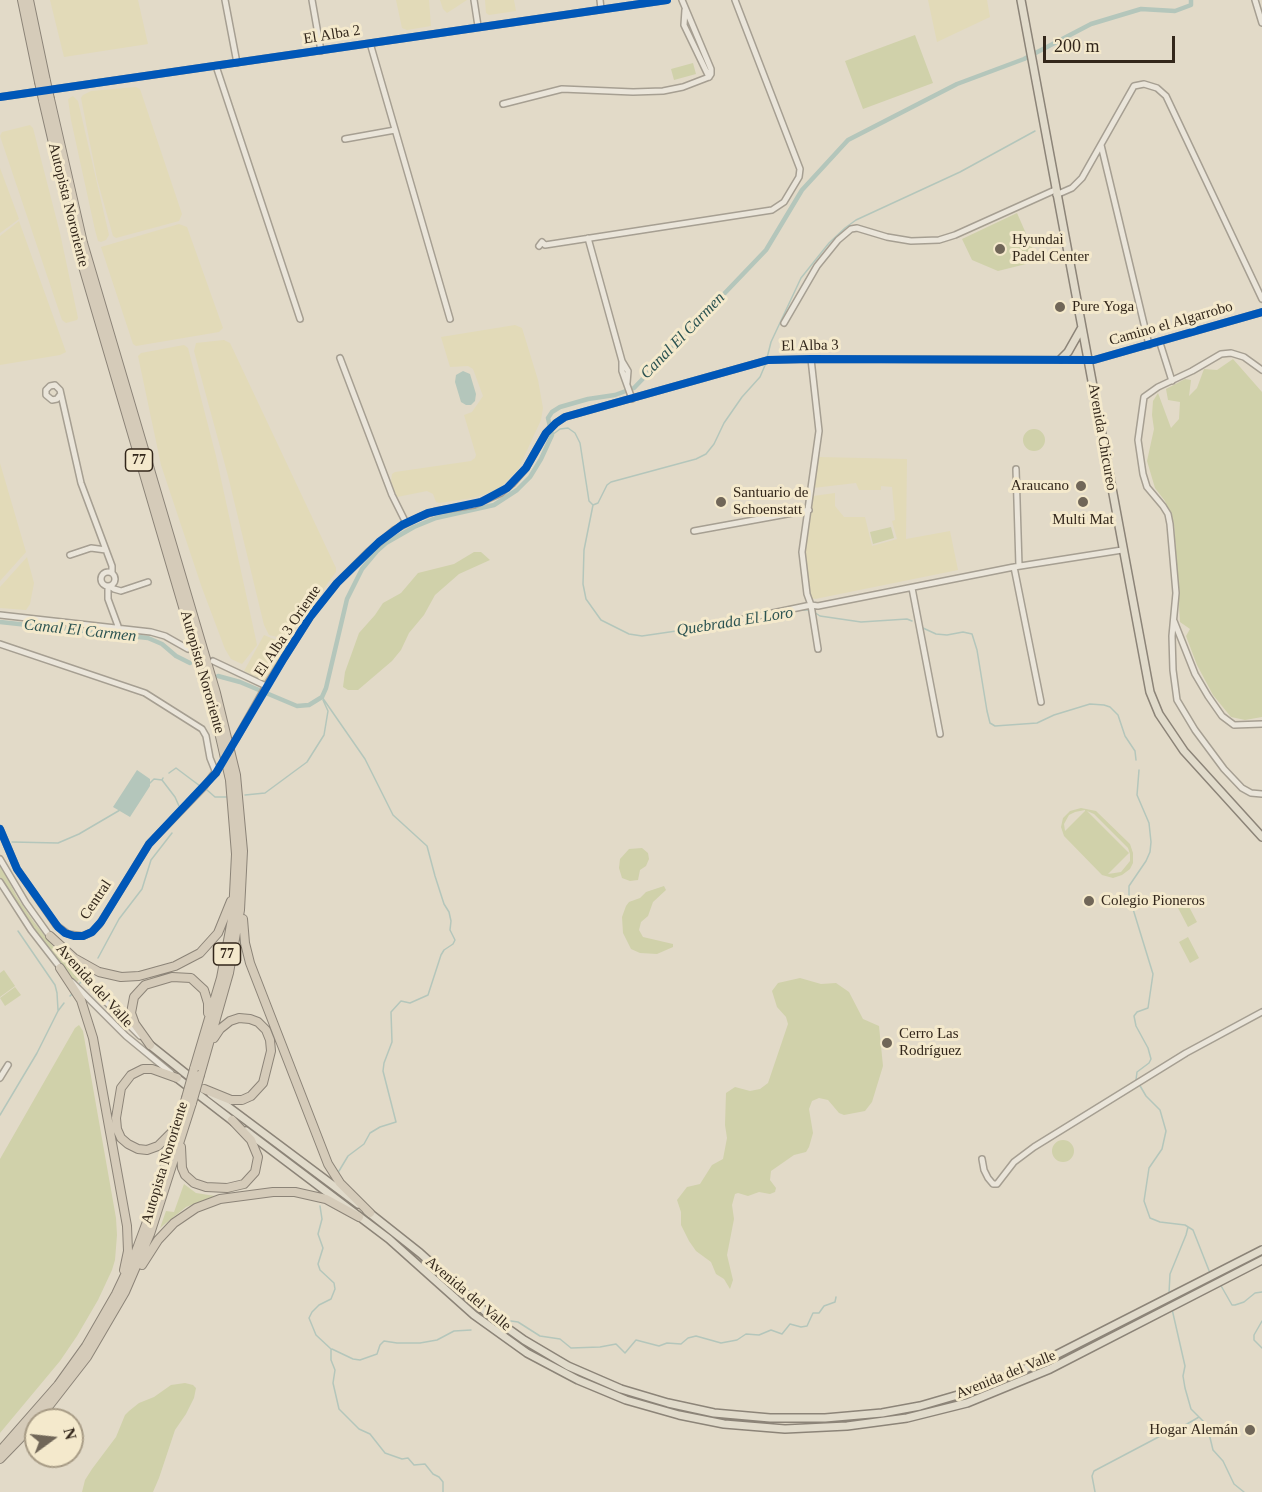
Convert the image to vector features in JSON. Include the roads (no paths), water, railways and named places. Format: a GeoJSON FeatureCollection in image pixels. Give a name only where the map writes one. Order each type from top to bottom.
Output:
{"type":"FeatureCollection","features":[{"type":"Feature","properties":{"kind":"highway","name":"Autopista Nororiente"},"geometry":{"type":"LineString","coordinates":[[0,1451],[58,1385],[86,1346],[116,1294],[135,1254],[182,1122],[197,1072],[228,949],[236,879],[234,812],[221,738],[86,279],[57,165],[42,81],[22,0]]}},
{"type":"Feature","properties":{"kind":"highway","name":"Autopista Nororiente"},"geometry":{"type":"LineString","coordinates":[[29,0],[42,81]]}},
{"type":"Feature","properties":{"kind":"highway","name":"Autopista Nororiente"},"geometry":{"type":"LineString","coordinates":[[46,100],[94,282],[231,750],[242,825],[242,899],[229,973],[208,1047],[197,1072]]}},
{"type":"Feature","properties":{"kind":"highway"},"geometry":{"type":"LineString","coordinates":[[50,936],[74,958],[99,972],[121,977],[155,972],[183,963],[210,944],[224,921],[236,879]]}},
{"type":"Feature","properties":{"kind":"highway"},"geometry":{"type":"LineString","coordinates":[[242,899],[244,936],[248,956],[324,1156],[335,1176],[370,1214]]}},
{"type":"Feature","properties":{"kind":"highway"},"geometry":{"type":"LineString","coordinates":[[60,968],[81,1000],[89,1021],[126,1217],[128,1251],[116,1294]]}},
{"type":"Feature","properties":{"kind":"highway"},"geometry":{"type":"LineString","coordinates":[[150,1045],[135,1024],[131,1009],[137,992],[152,982],[179,976],[191,978],[197,982],[204,990],[208,1003],[207,1028]]}},
{"type":"Feature","properties":{"kind":"highway"},"geometry":{"type":"LineString","coordinates":[[204,1089],[231,1100],[242,1100],[251,1096],[263,1083],[271,1047],[264,1027],[256,1021],[243,1018],[225,1025],[208,1047]]}},
{"type":"Feature","properties":{"kind":"highway"},"geometry":{"type":"LineString","coordinates":[[177,1078],[152,1069],[138,1071],[125,1080],[119,1092],[117,1129],[121,1138],[131,1146],[142,1150],[161,1144],[182,1122]]}},
{"type":"Feature","properties":{"kind":"highway"},"geometry":{"type":"LineString","coordinates":[[182,1122],[180,1156],[184,1172],[198,1185],[227,1188],[237,1187],[247,1182],[255,1172],[258,1161],[251,1140],[232,1120]]}},
{"type":"Feature","properties":{"kind":"highway","name":"Autopista Nororiente"},"geometry":{"type":"LineString","coordinates":[[47,1408],[87,1357],[125,1292],[153,1225],[182,1122]]}},
{"type":"Feature","properties":{"kind":"highway"},"geometry":{"type":"LineString","coordinates":[[125,1292],[165,1231],[187,1213],[215,1201],[273,1192],[295,1192],[326,1199],[359,1216]]}},
{"type":"Feature","properties":{"kind":"highway","name":"Autopista Nororiente"},"geometry":{"type":"LineString","coordinates":[[0,1459],[24,1434]]}},
{"type":"Feature","properties":{"kind":"main road","name":"Avenida Chicureo"},"geometry":{"type":"LineString","coordinates":[[1021,0],[1146,678],[1155,706],[1185,751],[1262,837]]}},
{"type":"Feature","properties":{"kind":"main road"},"geometry":{"type":"LineString","coordinates":[[1061,359],[1068,352],[1081,329]]}},
{"type":"Feature","properties":{"kind":"main road"},"geometry":{"type":"LineString","coordinates":[[1068,352],[1071,360]]}},
{"type":"Feature","properties":{"kind":"main road","name":"Avenida del Valle"},"geometry":{"type":"LineString","coordinates":[[150,1045],[204,1089],[420,1253],[489,1315],[552,1357],[634,1393],[682,1407],[733,1415],[788,1419],[844,1417],[902,1410],[939,1401],[1015,1374],[1262,1250]]}},
{"type":"Feature","properties":{"kind":"main road","name":"Avenida del Valle"},"geometry":{"type":"LineString","coordinates":[[177,1078],[359,1216],[418,1263],[485,1323],[516,1345],[594,1388],[645,1406],[692,1418],[742,1426],[792,1429],[839,1427],[893,1420],[943,1410],[989,1395],[1034,1376],[1262,1260]]}},
{"type":"Feature","properties":{"kind":"street"},"geometry":{"type":"LineString","coordinates":[[225,0],[237,63]]}},
{"type":"Feature","properties":{"kind":"street"},"geometry":{"type":"LineString","coordinates":[[312,0],[321,51]]}},
{"type":"Feature","properties":{"kind":"street"},"geometry":{"type":"LineString","coordinates":[[474,0],[478,26]]}},
{"type":"Feature","properties":{"kind":"street"},"geometry":{"type":"LineString","coordinates":[[600,0],[601,9]]}},
{"type":"Feature","properties":{"kind":"street","name":"El Alba 2"},"geometry":{"type":"LineString","coordinates":[[0,97],[667,0]]}},
{"type":"Feature","properties":{"kind":"street"},"geometry":{"type":"LineString","coordinates":[[503,104],[562,89],[663,91],[683,87],[709,77],[684,25],[685,10],[682,0]]}},
{"type":"Feature","properties":{"kind":"street"},"geometry":{"type":"LineString","coordinates":[[545,245],[772,210],[786,200],[799,177],[800,169],[735,0]]}},
{"type":"Feature","properties":{"kind":"street"},"geometry":{"type":"LineString","coordinates":[[1255,0],[1262,23]]}},
{"type":"Feature","properties":{"kind":"street"},"geometry":{"type":"LineString","coordinates":[[370,43],[450,319]]}},
{"type":"Feature","properties":{"kind":"street"},"geometry":{"type":"LineString","coordinates":[[216,66],[300,319]]}},
{"type":"Feature","properties":{"kind":"street"},"geometry":{"type":"LineString","coordinates":[[784,323],[817,266],[850,229],[857,228],[911,241],[939,240],[1056,193],[1068,191],[1079,182],[1134,86],[1141,83],[1164,93],[1262,299]]}},
{"type":"Feature","properties":{"kind":"street"},"geometry":{"type":"LineString","coordinates":[[345,140],[395,130]]}},
{"type":"Feature","properties":{"kind":"street"},"geometry":{"type":"LineString","coordinates":[[1101,145],[1149,345]]}},
{"type":"Feature","properties":{"kind":"street"},"geometry":{"type":"LineString","coordinates":[[588,238],[622,361],[628,371],[627,382],[630,394]]}},
{"type":"Feature","properties":{"kind":"street","name":"Camino el Algarrobo"},"geometry":{"type":"LineString","coordinates":[[1088,360],[1160,343],[1262,312]]}},
{"type":"Feature","properties":{"kind":"street"},"geometry":{"type":"LineString","coordinates":[[1160,343],[1172,381]]}},
{"type":"Feature","properties":{"kind":"street"},"geometry":{"type":"LineString","coordinates":[[1262,370],[1244,357],[1231,353],[1221,354],[1158,387],[1144,397],[1138,440],[1147,487],[1168,514],[1176,593],[1172,636],[1177,700],[1195,730],[1236,782],[1251,794],[1262,794]]}},
{"type":"Feature","properties":{"kind":"street"},"geometry":{"type":"LineString","coordinates":[[340,358],[392,495],[406,523]]}},
{"type":"Feature","properties":{"kind":"street"},"geometry":{"type":"LineString","coordinates":[[811,358],[819,426],[802,558],[818,649]]}},
{"type":"Feature","properties":{"kind":"street","name":"El Alba 3"},"geometry":{"type":"LineString","coordinates":[[546,433],[556,423],[630,394],[766,361],[811,358],[1088,360]]}},
{"type":"Feature","properties":{"kind":"street"},"geometry":{"type":"LineString","coordinates":[[60,395],[81,483],[114,578],[109,586],[108,598],[118,626]]}},
{"type":"Feature","properties":{"kind":"street","name":"El Alba 3 Oriente"},"geometry":{"type":"LineString","coordinates":[[236,739],[263,690],[306,624],[337,583],[379,542],[406,523],[436,511],[481,502],[501,493],[526,468],[546,433]]}},
{"type":"Feature","properties":{"kind":"street"},"geometry":{"type":"LineString","coordinates":[[1016,469],[1016,567],[1041,702]]}},
{"type":"Feature","properties":{"kind":"street"},"geometry":{"type":"LineString","coordinates":[[694,531],[808,510]]}},
{"type":"Feature","properties":{"kind":"street"},"geometry":{"type":"LineString","coordinates":[[70,555],[91,549],[106,550]]}},
{"type":"Feature","properties":{"kind":"street"},"geometry":{"type":"LineString","coordinates":[[734,621],[1016,567],[1122,550]]}},
{"type":"Feature","properties":{"kind":"street"},"geometry":{"type":"LineString","coordinates":[[112,573],[105,573],[101,578],[104,585],[121,591],[148,582]]}},
{"type":"Feature","properties":{"kind":"street"},"geometry":{"type":"LineString","coordinates":[[912,588],[940,734]]}},
{"type":"Feature","properties":{"kind":"street"},"geometry":{"type":"LineString","coordinates":[[0,615],[118,626],[160,634],[188,649]]}},
{"type":"Feature","properties":{"kind":"street"},"geometry":{"type":"LineString","coordinates":[[1174,619],[1195,674],[1222,716],[1234,725],[1262,724]]}},
{"type":"Feature","properties":{"kind":"street"},"geometry":{"type":"LineString","coordinates":[[0,644],[145,693],[202,729],[216,773]]}},
{"type":"Feature","properties":{"kind":"street"},"geometry":{"type":"LineString","coordinates":[[213,661],[263,690]]}},
{"type":"Feature","properties":{"kind":"street","name":"Central"},"geometry":{"type":"LineString","coordinates":[[0,829],[17,869],[56,925],[68,934],[83,936],[92,932],[99,925],[149,844],[216,773],[219,767]]}},
{"type":"Feature","properties":{"kind":"street","name":"Avenida del Valle"},"geometry":{"type":"LineString","coordinates":[[0,859],[22,897],[50,936],[107,1003],[150,1045]]}},
{"type":"Feature","properties":{"kind":"street","name":"Avenida del Valle"},"geometry":{"type":"LineString","coordinates":[[0,882],[17,911],[60,968],[126,1036],[177,1078]]}},
{"type":"Feature","properties":{"kind":"street"},"geometry":{"type":"LineString","coordinates":[[982,1159],[985,1174],[991,1182],[997,1184],[1011,1165],[1022,1156],[1137,1082],[1262,1012]]}},
{"type":"Feature","properties":{"kind":"street"},"geometry":{"type":"LineString","coordinates":[[0,1078],[8,1065]]}},
{"type":"Feature","properties":{"kind":"waterway","name":"Canal El Carmen"},"geometry":{"type":"LineString","coordinates":[[218,676],[240,682],[297,706],[309,705],[322,697],[347,599],[362,569],[377,551],[386,543],[414,527],[436,518],[494,505],[517,490],[530,477],[552,435],[548,418],[552,412],[560,407],[588,399],[615,395],[634,388],[766,250],[802,190],[848,140],[957,84],[1024,59],[1091,24],[1141,9],[1175,11],[1191,5],[1191,0]]}},
{"type":"Feature","properties":{"kind":"waterway"},"geometry":{"type":"LineString","coordinates":[[767,358],[771,342],[801,278],[829,243],[845,228],[856,220],[960,172],[1035,131]]}},
{"type":"Feature","properties":{"kind":"waterway"},"geometry":{"type":"LineString","coordinates":[[593,505],[598,503],[607,485],[611,482],[696,459],[706,454],[742,397],[760,377],[766,363]]}},
{"type":"Feature","properties":{"kind":"waterway","name":"Quebrada El Loro"},"geometry":{"type":"LineString","coordinates":[[552,435],[560,429],[568,428],[575,433],[580,443],[589,501],[593,505],[584,550],[583,584],[586,599],[601,620],[629,634],[642,636],[690,629],[721,628],[809,610]]}},
{"type":"Feature","properties":{"kind":"waterway","name":"Quebrada El Loro"},"geometry":{"type":"LineString","coordinates":[[814,612],[820,616],[861,622],[907,619],[912,621]]}},
{"type":"Feature","properties":{"kind":"waterway","name":"Canal El Carmen"},"geometry":{"type":"LineString","coordinates":[[0,622],[148,638],[162,644],[176,656],[190,663]]}},
{"type":"Feature","properties":{"kind":"waterway","name":"Quebrada El Loro"},"geometry":{"type":"LineString","coordinates":[[923,628],[936,634],[947,635],[963,632],[972,634],[990,723],[995,726],[1037,723],[1090,704],[1104,705],[1110,707],[1118,715],[1125,736],[1135,751],[1136,760]]}},
{"type":"Feature","properties":{"kind":"waterway"},"geometry":{"type":"LineString","coordinates":[[322,697],[365,759],[393,815],[427,846],[444,904],[449,912],[450,930],[455,940],[441,955],[428,995],[410,1003],[401,1001],[391,1012],[392,1042],[383,1071],[396,1122],[370,1133],[364,1144],[348,1156],[339,1171]]}},
{"type":"Feature","properties":{"kind":"waterway"},"geometry":{"type":"LineString","coordinates":[[245,795],[265,793],[307,762],[324,735],[328,711],[323,700]]}},
{"type":"Feature","properties":{"kind":"waterway"},"geometry":{"type":"LineString","coordinates":[[169,773],[176,768],[200,786]]}},
{"type":"Feature","properties":{"kind":"waterway","name":"Quebrada El Loro"},"geometry":{"type":"LineString","coordinates":[[1136,1080],[1137,1072],[1151,1059],[1148,1048],[1136,1026],[1134,1016],[1137,1012],[1148,1008],[1153,974],[1129,896],[1129,886],[1146,861],[1151,842],[1149,823],[1137,795],[1139,770]]}},
{"type":"Feature","properties":{"kind":"waterway"},"geometry":{"type":"LineString","coordinates":[[163,778],[162,780],[179,806]]}},
{"type":"Feature","properties":{"kind":"waterway"},"geometry":{"type":"LineString","coordinates":[[150,783],[154,779],[162,780]]}},
{"type":"Feature","properties":{"kind":"waterway"},"geometry":{"type":"LineString","coordinates":[[207,790],[215,797],[226,797]]}},
{"type":"Feature","properties":{"kind":"waterway"},"geometry":{"type":"LineString","coordinates":[[12,842],[58,843],[79,834],[120,810]]}},
{"type":"Feature","properties":{"kind":"waterway"},"geometry":{"type":"LineString","coordinates":[[98,958],[119,919],[142,889],[151,860],[172,833]]}},
{"type":"Feature","properties":{"kind":"waterway"},"geometry":{"type":"LineString","coordinates":[[18,931],[55,985],[58,1010]]}},
{"type":"Feature","properties":{"kind":"waterway"},"geometry":{"type":"LineString","coordinates":[[79,984],[82,981]]}},
{"type":"Feature","properties":{"kind":"waterway"},"geometry":{"type":"LineString","coordinates":[[0,1115],[64,1003]]}},
{"type":"Feature","properties":{"kind":"waterway","name":"Quebrada El Loro"},"geometry":{"type":"LineString","coordinates":[[1139,1084],[1146,1096],[1160,1110],[1166,1131],[1162,1149],[1149,1168],[1144,1201],[1150,1218],[1160,1222],[1185,1225],[1193,1230],[1210,1273]]}},
{"type":"Feature","properties":{"kind":"waterway"},"geometry":{"type":"LineString","coordinates":[[320,1206],[322,1219],[318,1234],[323,1248],[318,1264],[320,1270],[334,1283],[335,1289],[331,1299],[319,1305],[309,1318],[316,1335],[331,1349],[331,1360],[335,1370],[333,1383],[339,1409],[359,1429],[370,1434],[385,1453],[402,1459],[408,1458],[414,1465],[425,1464],[443,1482],[443,1492]]}},
{"type":"Feature","properties":{"kind":"waterway"},"geometry":{"type":"LineString","coordinates":[[1169,1293],[1170,1274],[1188,1227]]}},
{"type":"Feature","properties":{"kind":"waterway","name":"Quebrada El Loro"},"geometry":{"type":"LineString","coordinates":[[1220,1284],[1232,1305],[1244,1302],[1255,1293],[1262,1292]]}},
{"type":"Feature","properties":{"kind":"waterway"},"geometry":{"type":"LineString","coordinates":[[511,1321],[518,1322],[540,1336],[560,1339],[571,1348],[616,1344],[625,1353],[636,1340],[659,1346],[667,1343],[681,1344],[688,1338],[696,1336],[721,1343],[737,1340],[746,1334],[759,1335],[771,1330],[782,1334],[790,1324],[807,1326],[813,1313],[819,1313],[824,1306],[835,1302],[836,1297]]}},
{"type":"Feature","properties":{"kind":"waterway"},"geometry":{"type":"LineString","coordinates":[[1095,1492],[1092,1476],[1094,1471],[1199,1417],[1191,1409],[1185,1388],[1183,1376],[1185,1366],[1172,1309]]}},
{"type":"Feature","properties":{"kind":"waterway","name":"Quebrada El Loro"},"geometry":{"type":"LineString","coordinates":[[1262,1321],[1254,1335],[1254,1340],[1262,1348]]}},
{"type":"Feature","properties":{"kind":"waterway"},"geometry":{"type":"LineString","coordinates":[[332,1349],[360,1360],[377,1354],[384,1341],[420,1343],[437,1340],[454,1331],[471,1330]]}},
{"type":"Feature","properties":{"kind":"waterway"},"geometry":{"type":"LineString","coordinates":[[1199,1417],[1207,1425],[1213,1450],[1223,1461],[1234,1484],[1244,1492]]}},
{"type":"Feature","properties":{"kind":"place","name":"Hyundai Padel Center"},"geometry":{"type":"Point","coordinates":[1000,249]}},
{"type":"Feature","properties":{"kind":"place","name":"Pure Yoga"},"geometry":{"type":"Point","coordinates":[1060,307]}},
{"type":"Feature","properties":{"kind":"place","name":"Araucano"},"geometry":{"type":"Point","coordinates":[1081,486]}},
{"type":"Feature","properties":{"kind":"place","name":"Santuario de Schoenstatt"},"geometry":{"type":"Point","coordinates":[721,502]}},
{"type":"Feature","properties":{"kind":"place","name":"Multi Mat"},"geometry":{"type":"Point","coordinates":[1083,502]}},
{"type":"Feature","properties":{"kind":"place","name":"Colegio Pioneros"},"geometry":{"type":"Point","coordinates":[1089,901]}},
{"type":"Feature","properties":{"kind":"place","name":"Cerro Las Rodríguez"},"geometry":{"type":"Point","coordinates":[887,1043]}},
{"type":"Feature","properties":{"kind":"place","name":"Hogar Alemán"},"geometry":{"type":"Point","coordinates":[1250,1430]}}]}
